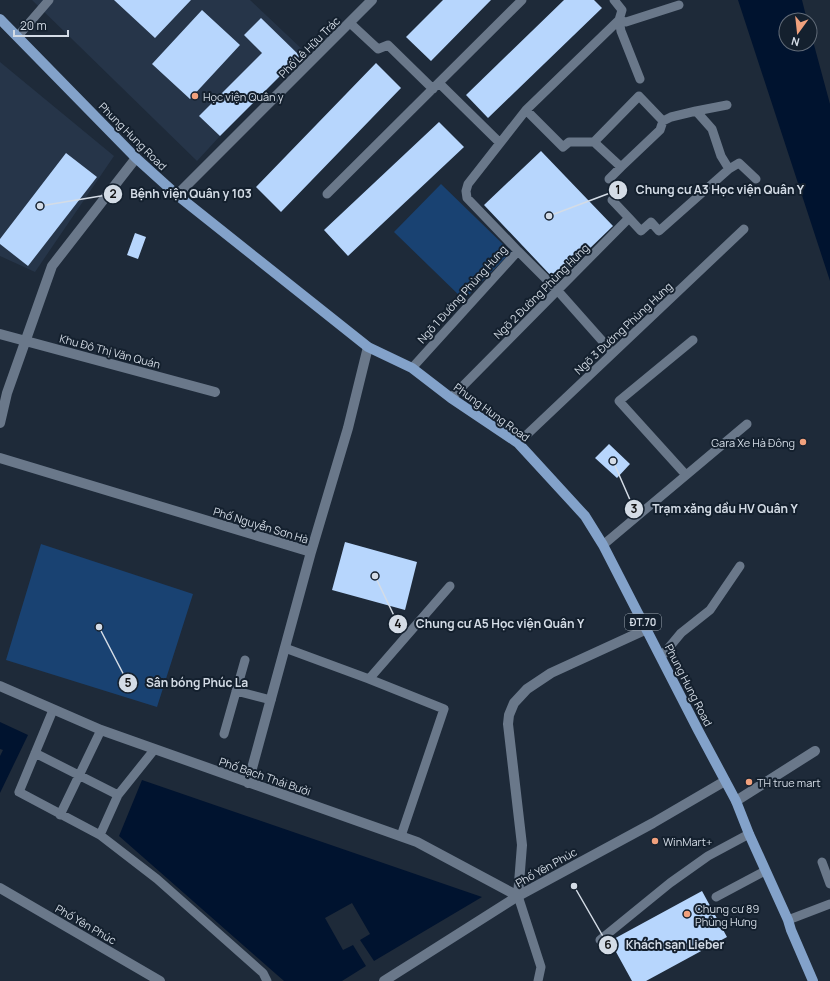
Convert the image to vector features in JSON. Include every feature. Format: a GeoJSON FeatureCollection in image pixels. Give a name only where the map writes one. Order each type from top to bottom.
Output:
{"type":"FeatureCollection","features":[{"type":"Feature","properties":{"kind":"main road","name":"Phung Hung Road"},"geometry":{"type":"LineString","coordinates":[[0,19],[136,158],[177,195],[368,347],[412,368],[451,398],[518,443],[585,516],[603,545],[736,801],[748,834],[788,920],[813,981]]}},
{"type":"Feature","properties":{"kind":"street","name":"Phố Lê Hữu Trác"},"geometry":{"type":"LineString","coordinates":[[177,195],[372,0]]}},
{"type":"Feature","properties":{"kind":"street"},"geometry":{"type":"LineString","coordinates":[[0,423],[7,394],[52,266],[136,158]]}},
{"type":"Feature","properties":{"kind":"street","name":"Khu Đô Thị Văn Quán"},"geometry":{"type":"LineString","coordinates":[[0,334],[215,392]]}},
{"type":"Feature","properties":{"kind":"street","name":"Phố Nguyễn Sơn Hà"},"geometry":{"type":"LineString","coordinates":[[0,458],[311,552],[348,428],[368,347]]}},
{"type":"Feature","properties":{"kind":"street"},"geometry":{"type":"LineString","coordinates":[[248,783],[311,552]]}},
{"type":"Feature","properties":{"kind":"street"},"geometry":{"type":"LineString","coordinates":[[518,896],[522,845],[508,724],[509,715],[514,703],[527,689],[551,673],[647,629]]}},
{"type":"Feature","properties":{"kind":"street","name":"Phố Bạch Thái Bưởi"},"geometry":{"type":"LineString","coordinates":[[0,686],[101,730],[154,750],[417,842],[518,896]]}},
{"type":"Feature","properties":{"kind":"street"},"geometry":{"type":"LineString","coordinates":[[736,801],[815,751]]}},
{"type":"Feature","properties":{"kind":"street","name":"Phố Yên Phúc"},"geometry":{"type":"LineString","coordinates":[[384,981],[518,896],[653,823],[725,781]]}},
{"type":"Feature","properties":{"kind":"street","name":"Phố Yên Phúc"},"geometry":{"type":"LineString","coordinates":[[0,888],[160,981]]}},
{"type":"Feature","properties":{"kind":"lane"},"geometry":{"type":"LineString","coordinates":[[18,36],[40,8],[49,0]]}},
{"type":"Feature","properties":{"kind":"lane"},"geometry":{"type":"LineString","coordinates":[[327,194],[522,0]]}},
{"type":"Feature","properties":{"kind":"lane"},"geometry":{"type":"LineString","coordinates":[[614,0],[622,10],[619,20],[621,32],[640,79]]}},
{"type":"Feature","properties":{"kind":"lane"},"geometry":{"type":"LineString","coordinates":[[619,20],[626,22],[679,5]]}},
{"type":"Feature","properties":{"kind":"lane","name":"Ngõ 1 Đường Phùng Hưng"},"geometry":{"type":"LineString","coordinates":[[412,368],[518,251],[467,198],[466,191],[468,184],[526,110],[619,20]]}},
{"type":"Feature","properties":{"kind":"lane"},"geometry":{"type":"LineString","coordinates":[[350,23],[378,49],[388,45],[500,143]]}},
{"type":"Feature","properties":{"kind":"lane"},"geometry":{"type":"LineString","coordinates":[[594,142],[639,96],[663,121]]}},
{"type":"Feature","properties":{"kind":"lane"},"geometry":{"type":"LineString","coordinates":[[609,179],[660,130],[663,121],[671,117],[696,110],[727,105]]}},
{"type":"Feature","properties":{"kind":"lane"},"geometry":{"type":"LineString","coordinates":[[526,110],[563,147],[569,142],[594,142],[621,167]]}},
{"type":"Feature","properties":{"kind":"lane"},"geometry":{"type":"LineString","coordinates":[[696,110],[712,129],[721,156],[729,169]]}},
{"type":"Feature","properties":{"kind":"lane"},"geometry":{"type":"LineString","coordinates":[[612,200],[641,231],[651,222],[659,231],[729,169],[739,163],[756,179]]}},
{"type":"Feature","properties":{"kind":"lane","name":"Ngõ 2 Đường Phùng Hưng"},"geometry":{"type":"LineString","coordinates":[[451,398],[629,218]]}},
{"type":"Feature","properties":{"kind":"lane","name":"Ngõ 3 Đường Phùng Hưng"},"geometry":{"type":"LineString","coordinates":[[518,443],[744,229]]}},
{"type":"Feature","properties":{"kind":"lane"},"geometry":{"type":"LineString","coordinates":[[518,251],[558,291],[613,353]]}},
{"type":"Feature","properties":{"kind":"lane"},"geometry":{"type":"LineString","coordinates":[[686,475],[619,401],[693,340]]}},
{"type":"Feature","properties":{"kind":"lane"},"geometry":{"type":"LineString","coordinates":[[603,545],[747,424]]}},
{"type":"Feature","properties":{"kind":"lane"},"geometry":{"type":"LineString","coordinates":[[661,657],[680,633],[710,610],[740,566]]}},
{"type":"Feature","properties":{"kind":"lane"},"geometry":{"type":"LineString","coordinates":[[369,679],[450,586]]}},
{"type":"Feature","properties":{"kind":"lane"},"geometry":{"type":"LineString","coordinates":[[285,648],[444,709],[401,836]]}},
{"type":"Feature","properties":{"kind":"lane"},"geometry":{"type":"LineString","coordinates":[[224,734],[245,660]]}},
{"type":"Feature","properties":{"kind":"lane"},"geometry":{"type":"LineString","coordinates":[[236,691],[271,700]]}},
{"type":"Feature","properties":{"kind":"lane"},"geometry":{"type":"LineString","coordinates":[[53,710],[18,792],[100,835],[157,879],[263,973],[267,981]]}},
{"type":"Feature","properties":{"kind":"lane"},"geometry":{"type":"LineString","coordinates":[[60,815],[101,730]]}},
{"type":"Feature","properties":{"kind":"lane"},"geometry":{"type":"LineString","coordinates":[[100,835],[118,795],[154,750]]}},
{"type":"Feature","properties":{"kind":"lane"},"geometry":{"type":"LineString","coordinates":[[35,753],[118,795]]}},
{"type":"Feature","properties":{"kind":"lane"},"geometry":{"type":"LineString","coordinates":[[600,940],[670,883],[708,856],[748,834]]}},
{"type":"Feature","properties":{"kind":"lane"},"geometry":{"type":"LineString","coordinates":[[822,862],[830,884]]}},
{"type":"Feature","properties":{"kind":"lane"},"geometry":{"type":"LineString","coordinates":[[716,897],[765,871]]}},
{"type":"Feature","properties":{"kind":"lane"},"geometry":{"type":"LineString","coordinates":[[518,896],[540,967],[538,981]]}},
{"type":"Feature","properties":{"kind":"lane"},"geometry":{"type":"LineString","coordinates":[[788,920],[830,904]]}},
{"type":"Feature","properties":{"kind":"shaded area","name":"Học viện Quân y"},"geometry":{"type":"Polygon","coordinates":[[[32,0],[250,0],[305,52],[220,136],[197,161],[32,0]]]}},
{"type":"Feature","properties":{"kind":"shaded area"},"geometry":{"type":"Polygon","coordinates":[[[738,0],[802,0],[805,12],[778,12],[778,52],[816,52],[830,104],[830,281],[738,0]]]}},
{"type":"Feature","properties":{"kind":"shaded area"},"geometry":{"type":"Polygon","coordinates":[[[0,62],[114,156],[35,272],[0,256],[0,62]]]}},
{"type":"Feature","properties":{"kind":"shaded area"},"geometry":{"type":"Polygon","coordinates":[[[441,184],[511,252],[464,300],[394,232],[441,184]]]}},
{"type":"Feature","properties":{"kind":"shaded area"},"geometry":{"type":"Polygon","coordinates":[[[41,544],[193,594],[157,707],[6,660],[41,544]]]}},
{"type":"Feature","properties":{"kind":"shaded area"},"geometry":{"type":"Polygon","coordinates":[[[0,722],[28,735],[0,793],[0,756],[3,750],[0,749],[0,722]]]}},
{"type":"Feature","properties":{"kind":"shaded area"},"geometry":{"type":"Polygon","coordinates":[[[142,780],[482,897],[374,961],[360,940],[370,934],[352,903],[325,918],[343,950],[353,945],[366,966],[342,981],[284,981],[119,836],[142,780]]]}},
{"type":"Feature","properties":{"kind":"building"},"geometry":{"type":"Polygon","coordinates":[[[114,0],[191,0],[155,38],[114,0]]]}},
{"type":"Feature","properties":{"kind":"building"},"geometry":{"type":"Polygon","coordinates":[[[443,0],[491,0],[431,61],[406,37],[443,0]]]}},
{"type":"Feature","properties":{"kind":"building"},"geometry":{"type":"Polygon","coordinates":[[[564,0],[594,0],[602,8],[488,118],[466,95],[564,0]]]}},
{"type":"Feature","properties":{"kind":"building"},"geometry":{"type":"Polygon","coordinates":[[[202,10],[240,45],[190,99],[152,64],[202,10]]]}},
{"type":"Feature","properties":{"kind":"building"},"geometry":{"type":"Polygon","coordinates":[[[261,18],[300,56],[220,136],[199,116],[262,53],[244,35],[261,18]]]}},
{"type":"Feature","properties":{"kind":"building"},"geometry":{"type":"Polygon","coordinates":[[[376,63],[401,88],[281,212],[256,187],[376,63]]]}},
{"type":"Feature","properties":{"kind":"building"},"geometry":{"type":"Polygon","coordinates":[[[439,122],[464,147],[348,256],[324,230],[439,122]]]}},
{"type":"Feature","properties":{"kind":"building"},"geometry":{"type":"Polygon","coordinates":[[[541,151],[613,226],[556,281],[484,205],[541,151]]]}},
{"type":"Feature","properties":{"kind":"building"},"geometry":{"type":"Polygon","coordinates":[[[66,153],[97,177],[28,266],[0,244],[0,239],[66,153]]]}},
{"type":"Feature","properties":{"kind":"building"},"geometry":{"type":"Polygon","coordinates":[[[135,233],[146,237],[138,259],[127,255],[135,233]]]}},
{"type":"Feature","properties":{"kind":"building"},"geometry":{"type":"Polygon","coordinates":[[[609,444],[630,464],[617,478],[595,458],[609,444]]]}},
{"type":"Feature","properties":{"kind":"building"},"geometry":{"type":"Polygon","coordinates":[[[345,542],[417,562],[405,610],[332,590],[345,542]]]}},
{"type":"Feature","properties":{"kind":"building","name":"Chung cư 89 Phùng Hưng"},"geometry":{"type":"Polygon","coordinates":[[[702,891],[727,937],[646,981],[632,981],[610,941],[702,891]]]}},
{"type":"Feature","properties":{"kind":"place","name":"Học viện Quân y"},"geometry":{"type":"Point","coordinates":[195,96]}},
{"type":"Feature","properties":{"kind":"place","name":"Bệnh viện Quân y 103"},"geometry":{"type":"Point","coordinates":[40,206]}},
{"type":"Feature","properties":{"kind":"place","name":"Chung cư A3 Học viện Quân Y"},"geometry":{"type":"Point","coordinates":[549,216]}},
{"type":"Feature","properties":{"kind":"place","name":"Gara Xe Hà Đông"},"geometry":{"type":"Point","coordinates":[803,442]}},
{"type":"Feature","properties":{"kind":"place","name":"Trạm xăng dầu HV Quân Y"},"geometry":{"type":"Point","coordinates":[613,461]}},
{"type":"Feature","properties":{"kind":"place","name":"Chung cư A5 Học viện Quân Y"},"geometry":{"type":"Point","coordinates":[375,576]}},
{"type":"Feature","properties":{"kind":"place","name":"Sân bóng Phúc La"},"geometry":{"type":"Point","coordinates":[99,627]}},
{"type":"Feature","properties":{"kind":"place","name":"TH true mart"},"geometry":{"type":"Point","coordinates":[749,782]}},
{"type":"Feature","properties":{"kind":"place","name":"WinMart+"},"geometry":{"type":"Point","coordinates":[655,841]}},
{"type":"Feature","properties":{"kind":"place","name":"Khách sạn Lieber"},"geometry":{"type":"Point","coordinates":[574,886]}},
{"type":"Feature","properties":{"kind":"place","name":"Chung cư 89 Phùng Hưng"},"geometry":{"type":"Point","coordinates":[687,914]}}]}
